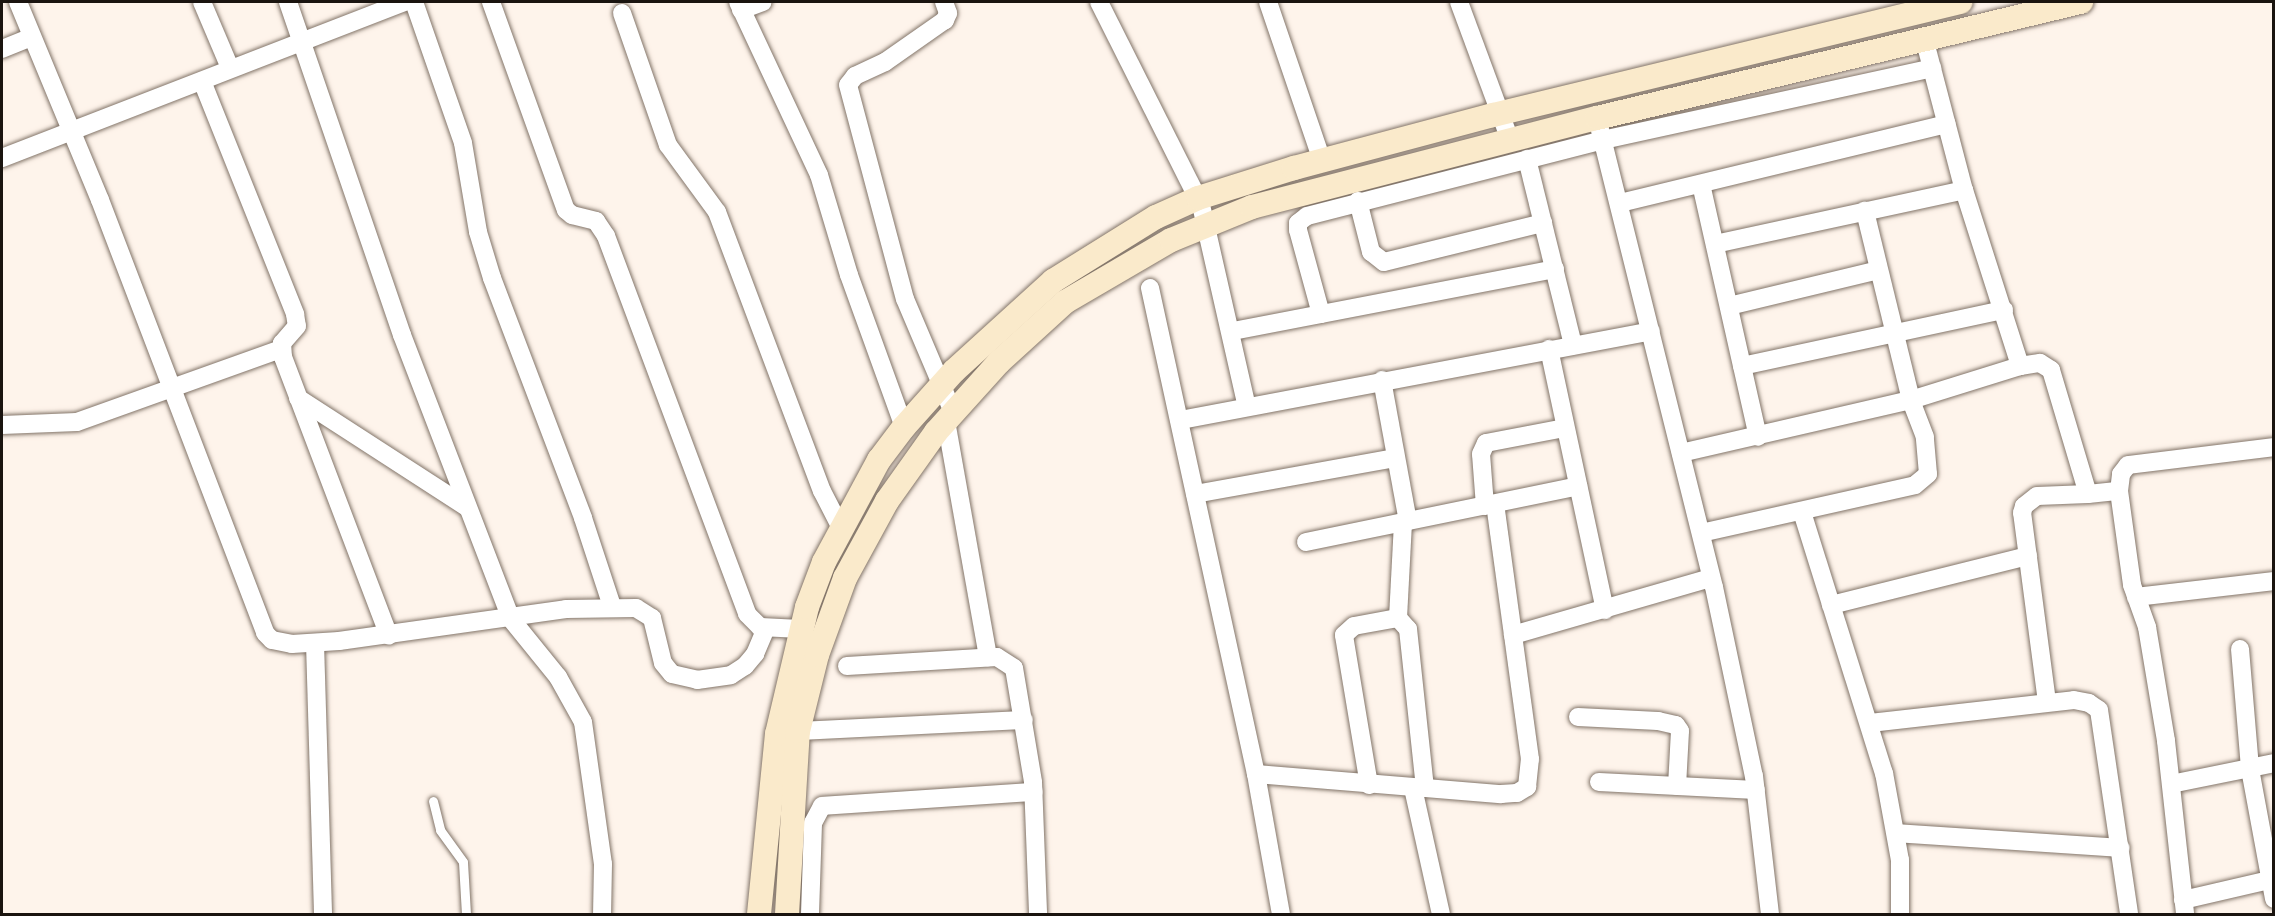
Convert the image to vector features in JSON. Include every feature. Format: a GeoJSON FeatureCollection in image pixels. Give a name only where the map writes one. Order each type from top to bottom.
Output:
{"type":"FeatureCollection","features":[{"type":"Feature","properties":{"kind":"street"},"geometry":{"type":"LineString","coordinates":[[18,2],[173,386],[265,633],[281,644],[315,643],[388,636],[612,606],[646,611],[652,618],[663,663],[672,674],[684,680],[731,675],[755,654],[766,628]]}},
{"type":"Feature","properties":{"kind":"street"},"geometry":{"type":"LineString","coordinates":[[202,2],[230,68]]}},
{"type":"Feature","properties":{"kind":"street"},"geometry":{"type":"LineString","coordinates":[[288,2],[402,335],[511,619],[558,677],[583,722],[603,864],[602,915]]}},
{"type":"Feature","properties":{"kind":"street"},"geometry":{"type":"LineString","coordinates":[[2,158],[202,81],[230,68],[303,42],[372,8],[405,2]]}},
{"type":"Feature","properties":{"kind":"street"},"geometry":{"type":"LineString","coordinates":[[414,2],[463,143],[486,261],[583,518],[612,606]]}},
{"type":"Feature","properties":{"kind":"street"},"geometry":{"type":"LineString","coordinates":[[491,2],[566,210],[596,221],[606,236],[747,614],[755,625],[766,628],[801,629]]}},
{"type":"Feature","properties":{"kind":"street"},"geometry":{"type":"LineString","coordinates":[[763,2],[740,6],[819,176],[849,275],[904,427]]}},
{"type":"Feature","properties":{"kind":"street"},"geometry":{"type":"LineString","coordinates":[[944,2],[948,13],[945,20],[885,62],[855,76],[848,85],[897,273],[947,403],[988,657]]}},
{"type":"Feature","properties":{"kind":"street"},"geometry":{"type":"LineString","coordinates":[[1099,2],[1202,211],[1233,331],[1247,406]]}},
{"type":"Feature","properties":{"kind":"street"},"geometry":{"type":"LineString","coordinates":[[1268,2],[1322,160]]}},
{"type":"Feature","properties":{"kind":"street"},"geometry":{"type":"LineString","coordinates":[[1459,2],[1505,127]]}},
{"type":"Feature","properties":{"kind":"street"},"geometry":{"type":"LineString","coordinates":[[1202,211],[1281,199],[1505,127],[1955,2]]}},
{"type":"Feature","properties":{"kind":"street"},"geometry":{"type":"LineString","coordinates":[[1321,314],[1298,223],[1307,216],[1527,159],[1600,129],[1924,38],[2081,2]]}},
{"type":"Feature","properties":{"kind":"street"},"geometry":{"type":"LineString","coordinates":[[622,13],[668,145],[717,212],[822,491],[840,528]]}},
{"type":"Feature","properties":{"kind":"street"},"geometry":{"type":"LineString","coordinates":[[2,49],[32,37]]}},
{"type":"Feature","properties":{"kind":"street"},"geometry":{"type":"LineString","coordinates":[[1924,38],[1964,190],[2020,366]]}},
{"type":"Feature","properties":{"kind":"street"},"geometry":{"type":"LineString","coordinates":[[759,915],[777,734],[801,629],[824,562],[840,528],[879,460],[904,427],[947,403],[1065,302],[1127,264],[1202,211],[1322,160],[1505,127],[1600,129],[1932,68]]}},
{"type":"Feature","properties":{"kind":"street"},"geometry":{"type":"LineString","coordinates":[[202,81],[295,314],[297,326],[285,338],[281,349],[388,636]]}},
{"type":"Feature","properties":{"kind":"street"},"geometry":{"type":"LineString","coordinates":[[1620,203],[1947,124]]}},
{"type":"Feature","properties":{"kind":"street"},"geometry":{"type":"LineString","coordinates":[[1600,129],[1712,578],[1756,790],[1770,915]]}},
{"type":"Feature","properties":{"kind":"street"},"geometry":{"type":"LineString","coordinates":[[1527,159],[1574,345]]}},
{"type":"Feature","properties":{"kind":"street"},"geometry":{"type":"LineString","coordinates":[[1701,184],[1758,438]]}},
{"type":"Feature","properties":{"kind":"street"},"geometry":{"type":"LineString","coordinates":[[1715,244],[1964,190]]}},
{"type":"Feature","properties":{"kind":"street"},"geometry":{"type":"LineString","coordinates":[[1358,201],[1373,257],[1383,262],[1543,223]]}},
{"type":"Feature","properties":{"kind":"street"},"geometry":{"type":"LineString","coordinates":[[1701,533],[1802,512],[1923,481],[1930,465],[1929,452],[1911,400],[1893,333],[1865,211]]}},
{"type":"Feature","properties":{"kind":"street"},"geometry":{"type":"LineString","coordinates":[[1233,331],[1555,269]]}},
{"type":"Feature","properties":{"kind":"street"},"geometry":{"type":"LineString","coordinates":[[1729,306],[1879,270]]}},
{"type":"Feature","properties":{"kind":"street"},"geometry":{"type":"LineString","coordinates":[[1150,288],[1181,420],[1195,494],[1257,774],[1281,915]]}},
{"type":"Feature","properties":{"kind":"street"},"geometry":{"type":"LineString","coordinates":[[1742,366],[2004,310]]}},
{"type":"Feature","properties":{"kind":"street"},"geometry":{"type":"LineString","coordinates":[[1181,420],[1651,330]]}},
{"type":"Feature","properties":{"kind":"street"},"geometry":{"type":"LineString","coordinates":[[2,425],[77,422],[281,349]]}},
{"type":"Feature","properties":{"kind":"street"},"geometry":{"type":"LineString","coordinates":[[1549,349],[1605,610]]}},
{"type":"Feature","properties":{"kind":"street"},"geometry":{"type":"LineString","coordinates":[[1681,453],[1758,438],[1911,400],[2020,366],[2040,363],[2051,370],[2088,494]]}},
{"type":"Feature","properties":{"kind":"street"},"geometry":{"type":"LineString","coordinates":[[1382,380],[1405,521],[1398,618],[1408,629],[1419,788],[1441,915]]}},
{"type":"Feature","properties":{"kind":"street"},"geometry":{"type":"LineString","coordinates":[[298,398],[468,508]]}},
{"type":"Feature","properties":{"kind":"street"},"geometry":{"type":"LineString","coordinates":[[787,915],[798,731],[817,656],[845,578],[887,501],[947,403]]}},
{"type":"Feature","properties":{"kind":"street"},"geometry":{"type":"LineString","coordinates":[[1257,774],[1501,794],[1517,793],[1527,787],[1530,759],[1513,635],[1481,454],[1485,443],[1565,428]]}},
{"type":"Feature","properties":{"kind":"street"},"geometry":{"type":"LineString","coordinates":[[2272,879],[2184,907],[2171,784],[2147,627],[2136,597],[2119,491],[2121,474],[2128,465],[2274,447]]}},
{"type":"Feature","properties":{"kind":"street"},"geometry":{"type":"LineString","coordinates":[[1195,494],[1396,458]]}},
{"type":"Feature","properties":{"kind":"street"},"geometry":{"type":"LineString","coordinates":[[1306,542],[1578,486]]}},
{"type":"Feature","properties":{"kind":"street"},"geometry":{"type":"LineString","coordinates":[[2047,702],[2022,513],[2030,500],[2037,496],[2119,491]]}},
{"type":"Feature","properties":{"kind":"street"},"geometry":{"type":"LineString","coordinates":[[1802,512],[1870,723],[1896,833],[1900,915]]}},
{"type":"Feature","properties":{"kind":"street"},"geometry":{"type":"LineString","coordinates":[[1831,605],[2028,556]]}},
{"type":"Feature","properties":{"kind":"street"},"geometry":{"type":"LineString","coordinates":[[1513,635],[1712,578]]}},
{"type":"Feature","properties":{"kind":"street"},"geometry":{"type":"LineString","coordinates":[[2136,597],[2274,581]]}},
{"type":"Feature","properties":{"kind":"street"},"geometry":{"type":"LineString","coordinates":[[1370,785],[1344,635],[1354,626],[1398,618]]}},
{"type":"Feature","properties":{"kind":"street"},"geometry":{"type":"LineString","coordinates":[[315,643],[323,915]]}},
{"type":"Feature","properties":{"kind":"street"},"geometry":{"type":"LineString","coordinates":[[2240,649],[2250,769],[2274,899]]}},
{"type":"Feature","properties":{"kind":"street"},"geometry":{"type":"LineString","coordinates":[[847,666],[988,657],[1007,660],[1014,668],[1034,792],[1038,915]]}},
{"type":"Feature","properties":{"kind":"street"},"geometry":{"type":"LineString","coordinates":[[1870,723],[2074,700],[2089,703],[2099,710],[2128,915]]}},
{"type":"Feature","properties":{"kind":"street"},"geometry":{"type":"LineString","coordinates":[[1578,717],[1658,721],[1676,725],[1680,731],[1677,786]]}},
{"type":"Feature","properties":{"kind":"street"},"geometry":{"type":"LineString","coordinates":[[798,731],[1024,720]]}},
{"type":"Feature","properties":{"kind":"street"},"geometry":{"type":"LineString","coordinates":[[2171,784],[2274,764]]}},
{"type":"Feature","properties":{"kind":"street"},"geometry":{"type":"LineString","coordinates":[[1599,782],[1756,790]]}},
{"type":"Feature","properties":{"kind":"street"},"geometry":{"type":"LineString","coordinates":[[810,915],[813,823],[822,807],[1034,792]]}},
{"type":"Feature","properties":{"kind":"street"},"geometry":{"type":"LineString","coordinates":[[1896,833],[2120,848]]}},
{"type":"Feature","properties":{"kind":"lane"},"geometry":{"type":"LineString","coordinates":[[433,801],[440,830],[463,862],[466,915]]}}]}
